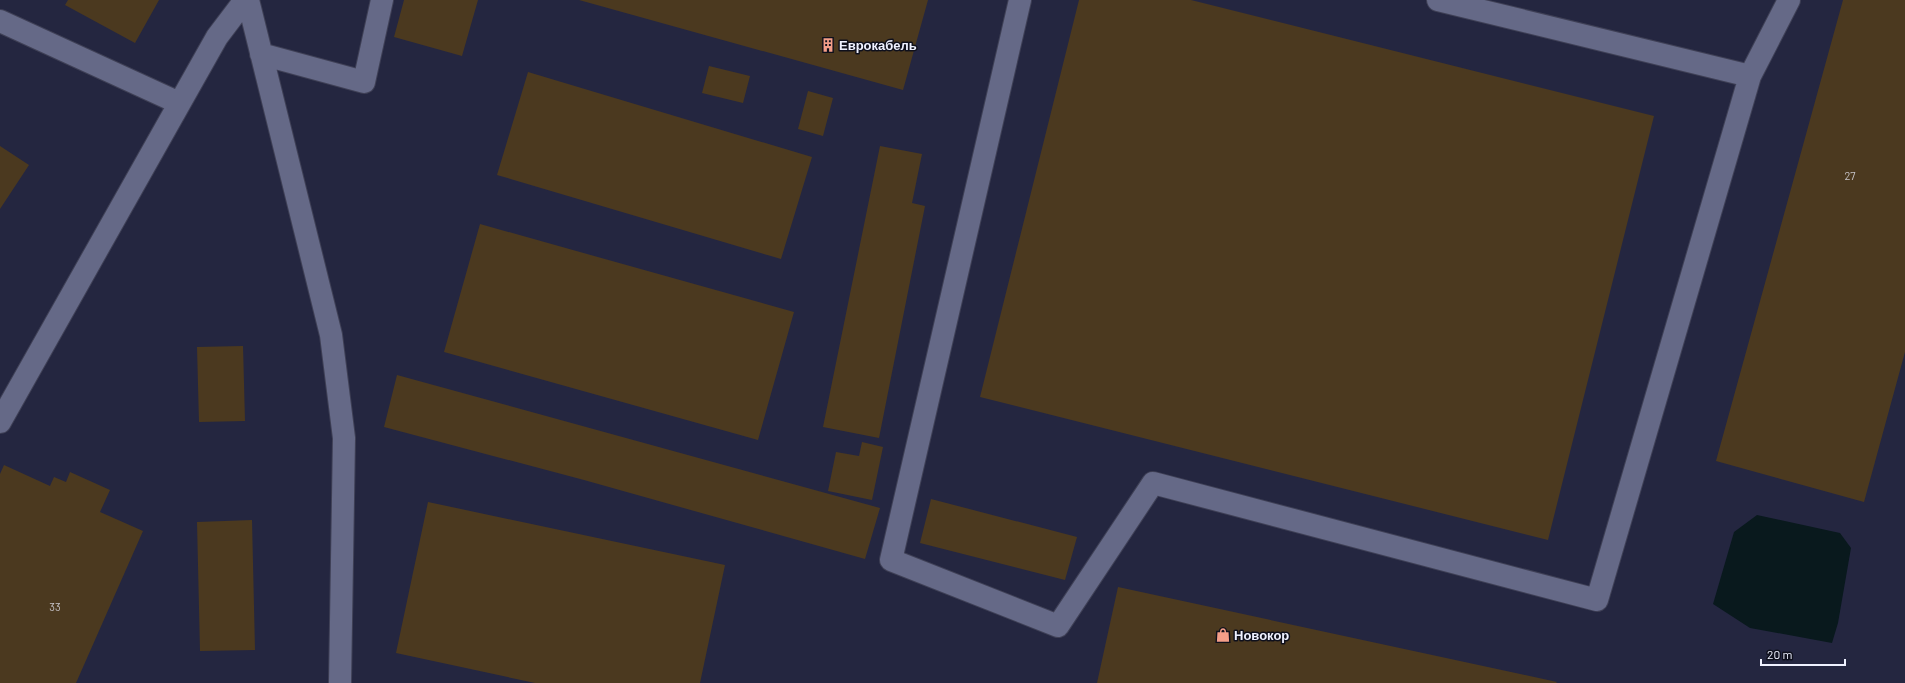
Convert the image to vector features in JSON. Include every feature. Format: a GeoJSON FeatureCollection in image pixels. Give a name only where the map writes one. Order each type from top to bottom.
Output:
{"type":"FeatureCollection","features":[{"type":"Feature","properties":{"kind":"street"},"geometry":{"type":"LineString","coordinates":[[246,0],[332,335],[344,438],[340,683]]}},
{"type":"Feature","properties":{"kind":"street"},"geometry":{"type":"LineString","coordinates":[[0,422],[217,37],[246,0]]}},
{"type":"Feature","properties":{"kind":"street"},"geometry":{"type":"LineString","coordinates":[[261,54],[364,82],[382,0]]}},
{"type":"Feature","properties":{"kind":"street"},"geometry":{"type":"LineString","coordinates":[[1020,0],[891,560],[1058,626],[1153,483],[1597,600],[1750,76],[1789,0]]}},
{"type":"Feature","properties":{"kind":"street"},"geometry":{"type":"LineString","coordinates":[[1438,0],[1750,76]]}},
{"type":"Feature","properties":{"kind":"street"},"geometry":{"type":"LineString","coordinates":[[0,21],[179,103]]}},
{"type":"Feature","properties":{"kind":"shaded area"},"geometry":{"type":"Polygon","coordinates":[[[1757,515],[1840,533],[1851,548],[1838,623],[1832,643],[1750,628],[1713,604],[1734,532],[1757,515]]]}},
{"type":"Feature","properties":{"kind":"building"},"geometry":{"type":"Polygon","coordinates":[[[68,0],[159,0],[135,43],[65,5],[68,0]]]}},
{"type":"Feature","properties":{"kind":"building"},"geometry":{"type":"Polygon","coordinates":[[[404,0],[478,0],[462,56],[394,37],[404,0]]]}},
{"type":"Feature","properties":{"kind":"building","name":"Еврокабель"},"geometry":{"type":"Polygon","coordinates":[[[579,0],[928,0],[903,90],[579,0]]]}},
{"type":"Feature","properties":{"kind":"building"},"geometry":{"type":"Polygon","coordinates":[[[1079,0],[1191,0],[1654,116],[1548,540],[980,397],[1079,0]]]}},
{"type":"Feature","properties":{"kind":"building"},"geometry":{"type":"Polygon","coordinates":[[[1843,0],[1905,0],[1905,352],[1864,502],[1716,461],[1843,0]]]}},
{"type":"Feature","properties":{"kind":"building"},"geometry":{"type":"Polygon","coordinates":[[[709,66],[750,76],[743,103],[702,93],[709,66]]]}},
{"type":"Feature","properties":{"kind":"building"},"geometry":{"type":"Polygon","coordinates":[[[528,72],[812,157],[781,259],[497,175],[528,72]]]}},
{"type":"Feature","properties":{"kind":"building"},"geometry":{"type":"Polygon","coordinates":[[[808,91],[833,98],[823,136],[798,129],[808,91]]]}},
{"type":"Feature","properties":{"kind":"building"},"geometry":{"type":"Polygon","coordinates":[[[0,146],[29,165],[0,209],[0,146]]]}},
{"type":"Feature","properties":{"kind":"building"},"geometry":{"type":"Polygon","coordinates":[[[880,146],[922,154],[912,203],[925,206],[879,438],[823,427],[880,146]]]}},
{"type":"Feature","properties":{"kind":"building"},"geometry":{"type":"Polygon","coordinates":[[[480,224],[794,312],[758,440],[444,352],[480,224]]]}},
{"type":"Feature","properties":{"kind":"building"},"geometry":{"type":"Polygon","coordinates":[[[243,346],[245,421],[199,422],[197,347],[243,346]]]}},
{"type":"Feature","properties":{"kind":"building"},"geometry":{"type":"Polygon","coordinates":[[[397,375],[880,508],[865,559],[584,480],[384,427],[397,375]]]}},
{"type":"Feature","properties":{"kind":"building"},"geometry":{"type":"Polygon","coordinates":[[[862,442],[883,447],[872,500],[828,491],[836,452],[859,456],[862,442]]]}},
{"type":"Feature","properties":{"kind":"building"},"geometry":{"type":"Polygon","coordinates":[[[4,465],[50,486],[54,477],[66,482],[70,472],[110,490],[100,512],[143,531],[76,683],[0,683],[0,474],[4,465]]]}},
{"type":"Feature","properties":{"kind":"building"},"geometry":{"type":"Polygon","coordinates":[[[931,499],[1077,537],[1065,580],[920,543],[931,499]]]}},
{"type":"Feature","properties":{"kind":"building"},"geometry":{"type":"Polygon","coordinates":[[[428,502],[725,565],[700,683],[535,683],[396,653],[428,502]]]}},
{"type":"Feature","properties":{"kind":"building"},"geometry":{"type":"Polygon","coordinates":[[[252,520],[255,650],[200,651],[197,522],[252,520]]]}},
{"type":"Feature","properties":{"kind":"building","name":"Новокор"},"geometry":{"type":"Polygon","coordinates":[[[1118,587],[1557,682],[1097,683],[1118,587]]]}},
{"type":"Feature","properties":{"kind":"place","name":"Еврокабель"},"geometry":{"type":"Point","coordinates":[828,45]}},
{"type":"Feature","properties":{"kind":"place","name":"Новокор"},"geometry":{"type":"Point","coordinates":[1223,635]}}]}
